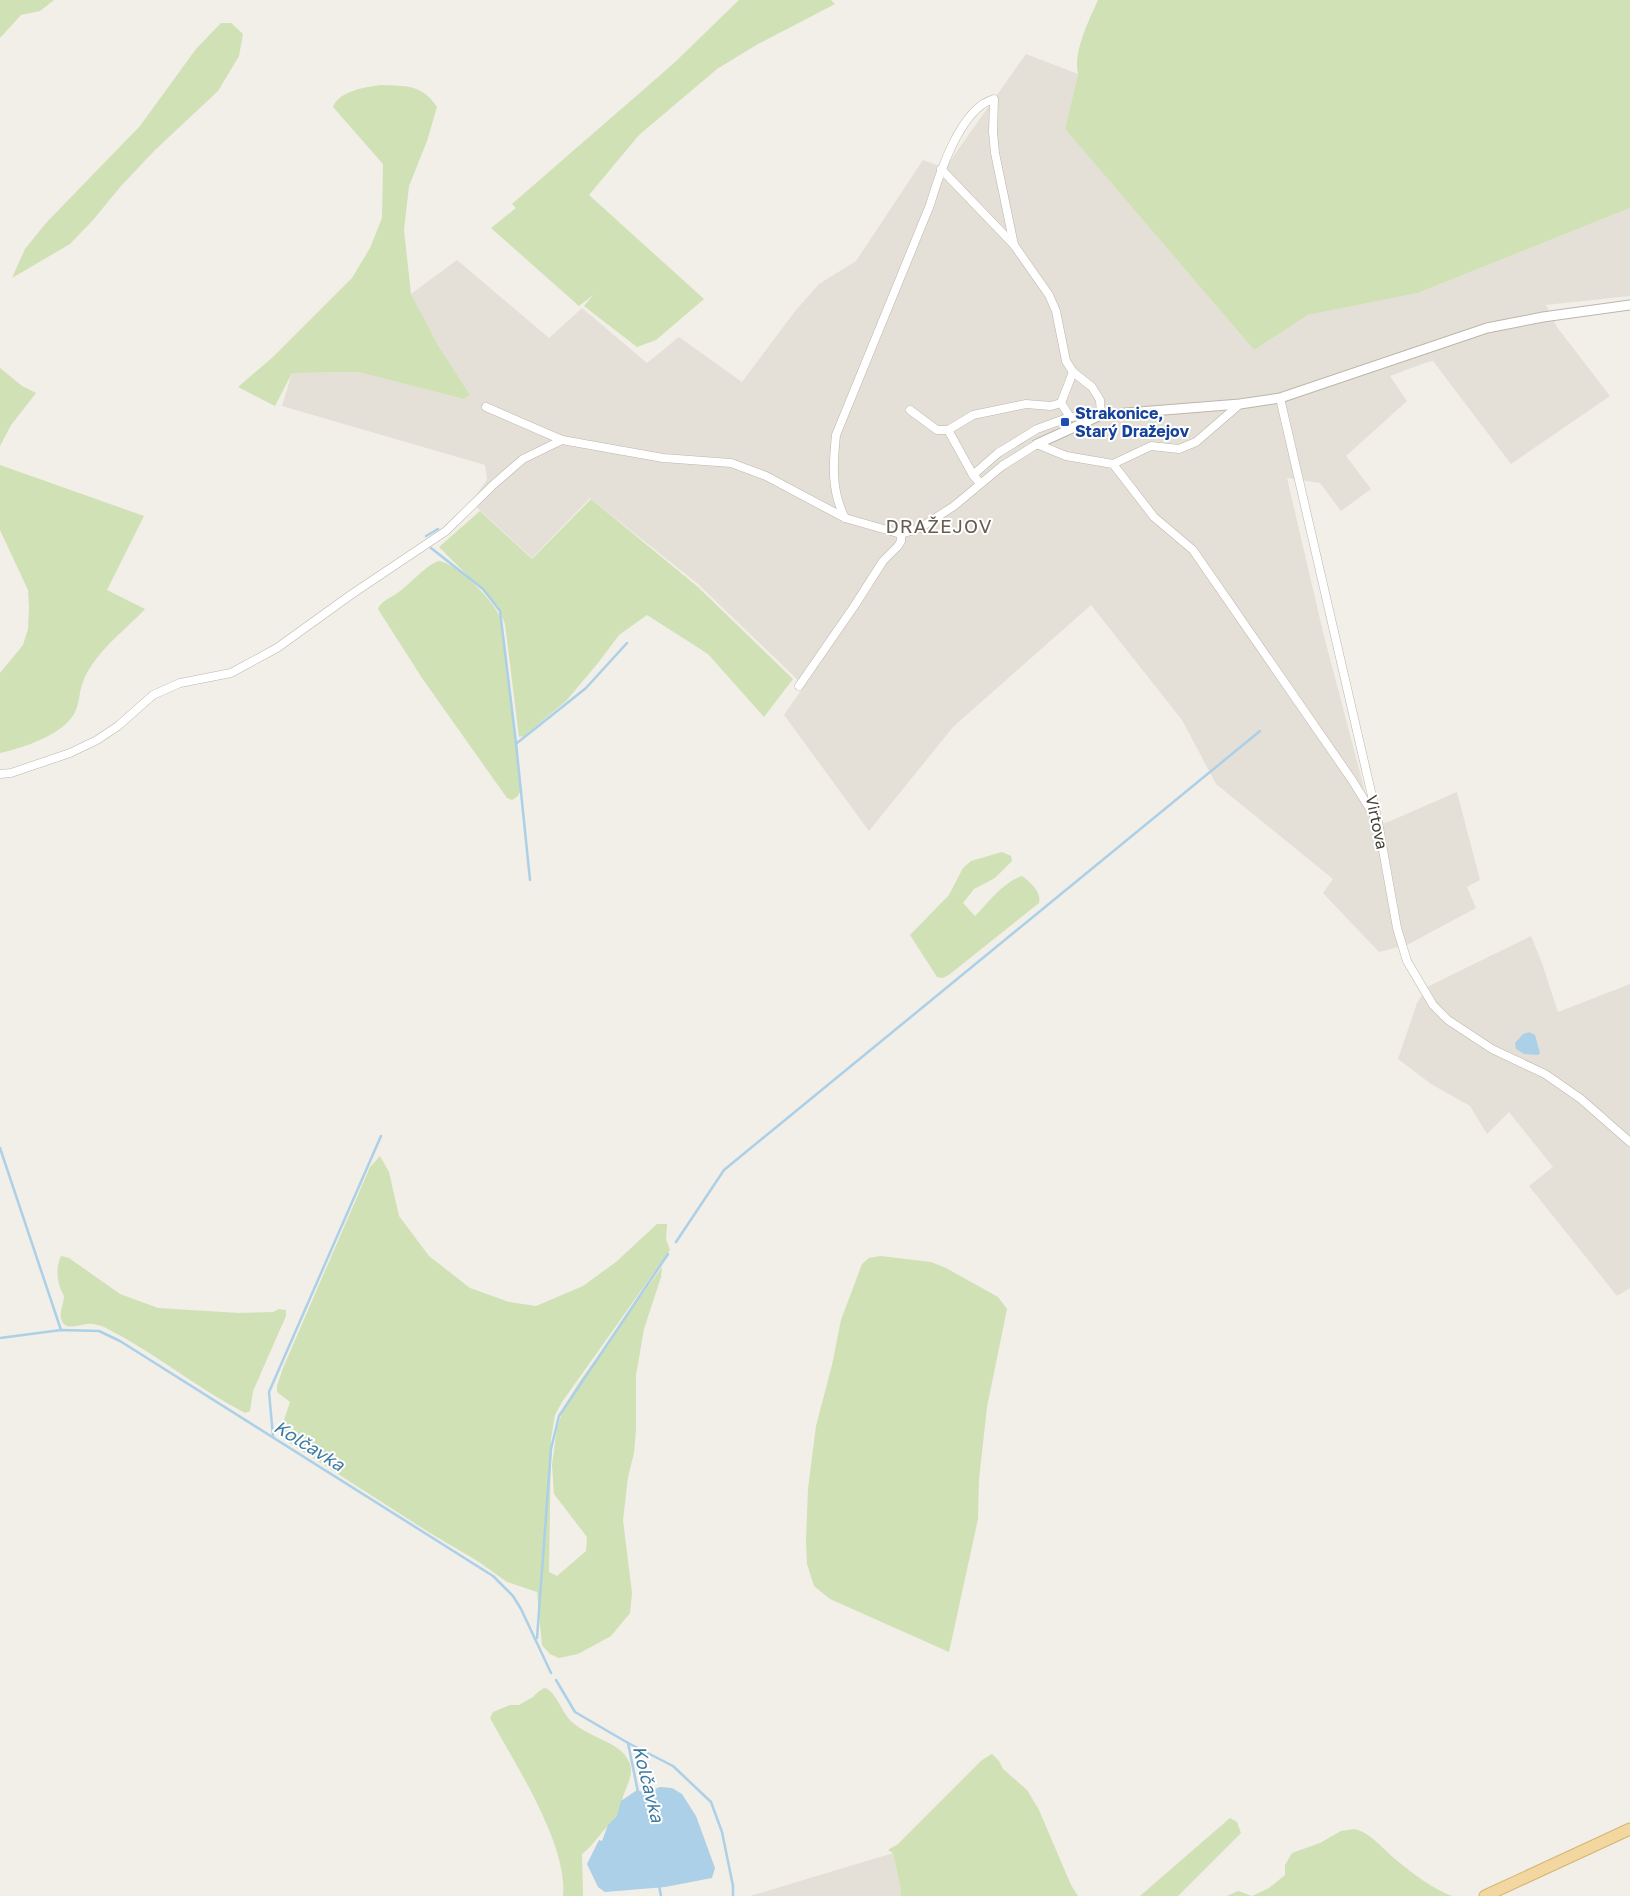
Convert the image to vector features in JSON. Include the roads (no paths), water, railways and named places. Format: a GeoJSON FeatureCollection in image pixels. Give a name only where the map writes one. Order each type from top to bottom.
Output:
{"type":"FeatureCollection","features":[{"type":"Feature","properties":{"kind":"main road"},"geometry":{"type":"LineString","coordinates":[[1485,1896],[1630,1829]]}},
{"type":"Feature","properties":{"kind":"street"},"geometry":{"type":"LineString","coordinates":[[845,518],[836,497],[834,458],[836,435],[930,206],[941,169],[959,132],[976,110],[987,101],[994,99],[993,132],[995,153],[1014,244]]}},
{"type":"Feature","properties":{"kind":"street"},"geometry":{"type":"LineString","coordinates":[[941,169],[1014,244],[1049,295],[1056,311],[1066,361],[1073,372],[1092,387],[1100,400],[1101,414]]}},
{"type":"Feature","properties":{"kind":"street"},"geometry":{"type":"LineString","coordinates":[[973,475],[998,453],[1037,429],[1070,417],[1240,404],[1280,398],[1487,328],[1543,317],[1630,305]]}},
{"type":"Feature","properties":{"kind":"street"},"geometry":{"type":"LineString","coordinates":[[1061,403],[1073,372]]}},
{"type":"Feature","properties":{"kind":"street","name":"Virtova"},"geometry":{"type":"LineString","coordinates":[[1280,398],[1378,822],[1397,928],[1407,961],[1433,1005],[1448,1020],[1492,1049],[1537,1070],[1563,1086],[1581,1099],[1630,1142]]}},
{"type":"Feature","properties":{"kind":"street"},"geometry":{"type":"LineString","coordinates":[[1061,403],[1070,417]]}},
{"type":"Feature","properties":{"kind":"street"},"geometry":{"type":"LineString","coordinates":[[910,410],[937,430],[948,430],[973,415],[1026,404],[1052,406],[1061,403]]}},
{"type":"Feature","properties":{"kind":"street"},"geometry":{"type":"LineString","coordinates":[[1037,444],[1066,456],[1113,464],[1151,446],[1179,449],[1196,442],[1240,404]]}},
{"type":"Feature","properties":{"kind":"street"},"geometry":{"type":"LineString","coordinates":[[486,407],[562,440],[663,458],[731,463],[766,476],[845,518],[901,534],[920,528],[954,506],[1002,466],[1037,444],[1101,414]]}},
{"type":"Feature","properties":{"kind":"street"},"geometry":{"type":"LineString","coordinates":[[948,430],[973,475],[980,483]]}},
{"type":"Feature","properties":{"kind":"street"},"geometry":{"type":"LineString","coordinates":[[0,774],[11,773],[70,753],[97,740],[118,726],[153,695],[180,683],[231,672],[277,648],[352,594],[446,531],[523,459],[562,440]]}},
{"type":"Feature","properties":{"kind":"street"},"geometry":{"type":"LineString","coordinates":[[1113,464],[1154,517],[1193,550],[1352,780],[1378,822]]}},
{"type":"Feature","properties":{"kind":"street"},"geometry":{"type":"LineString","coordinates":[[818,504],[825,503],[836,497]]}},
{"type":"Feature","properties":{"kind":"street"},"geometry":{"type":"LineString","coordinates":[[799,686],[812,670],[883,561],[898,546],[901,541],[901,534]]}},
{"type":"Feature","properties":{"kind":"water"},"geometry":{"type":"Polygon","coordinates":[[[1529,1032],[1535,1035],[1540,1053],[1538,1055],[1524,1054],[1516,1049],[1515,1043],[1523,1034],[1529,1032]]]}},
{"type":"Feature","properties":{"kind":"water"},"geometry":{"type":"Polygon","coordinates":[[[660,1787],[672,1788],[682,1794],[696,1816],[715,1868],[712,1878],[665,1887],[605,1892],[598,1887],[587,1864],[599,1840],[602,1841],[608,1825],[617,1816],[621,1801],[637,1790],[645,1793],[660,1787]]]}},
{"type":"Feature","properties":{"kind":"waterway"},"geometry":{"type":"LineString","coordinates":[[426,536],[438,529]]}},
{"type":"Feature","properties":{"kind":"waterway"},"geometry":{"type":"LineString","coordinates":[[431,548],[483,589],[500,611],[530,880]]}},
{"type":"Feature","properties":{"kind":"waterway"},"geometry":{"type":"LineString","coordinates":[[517,743],[586,688],[627,643]]}},
{"type":"Feature","properties":{"kind":"waterway"},"geometry":{"type":"LineString","coordinates":[[676,1242],[724,1170],[1260,731]]}},
{"type":"Feature","properties":{"kind":"waterway"},"geometry":{"type":"LineString","coordinates":[[273,1436],[269,1392],[381,1136]]}},
{"type":"Feature","properties":{"kind":"waterway"},"geometry":{"type":"LineString","coordinates":[[0,1148],[61,1330]]}},
{"type":"Feature","properties":{"kind":"waterway"},"geometry":{"type":"LineString","coordinates":[[537,1638],[551,1449],[559,1416],[668,1254]]}},
{"type":"Feature","properties":{"kind":"waterway","name":"Kolčavka"},"geometry":{"type":"LineString","coordinates":[[0,1338],[61,1330],[99,1331],[120,1341],[493,1576],[513,1596],[521,1609],[551,1673]]}},
{"type":"Feature","properties":{"kind":"waterway","name":"Kolčavka"},"geometry":{"type":"LineString","coordinates":[[556,1680],[575,1712],[628,1743],[638,1792]]}},
{"type":"Feature","properties":{"kind":"waterway"},"geometry":{"type":"LineString","coordinates":[[628,1743],[673,1766],[711,1802],[722,1832],[733,1886],[733,1896]]}},
{"type":"Feature","properties":{"kind":"waterway","name":"Kolčavka"},"geometry":{"type":"LineString","coordinates":[[659,1885],[661,1896]]}},
{"type":"Feature","properties":{"kind":"place","name":"Strakonice, Starý Dražejov"},"geometry":{"type":"Point","coordinates":[1065,422]}},
{"type":"Feature","properties":{"kind":"district","name":"DRAŽEJOV"},"geometry":{"type":"Point","coordinates":[939,526]}}]}
